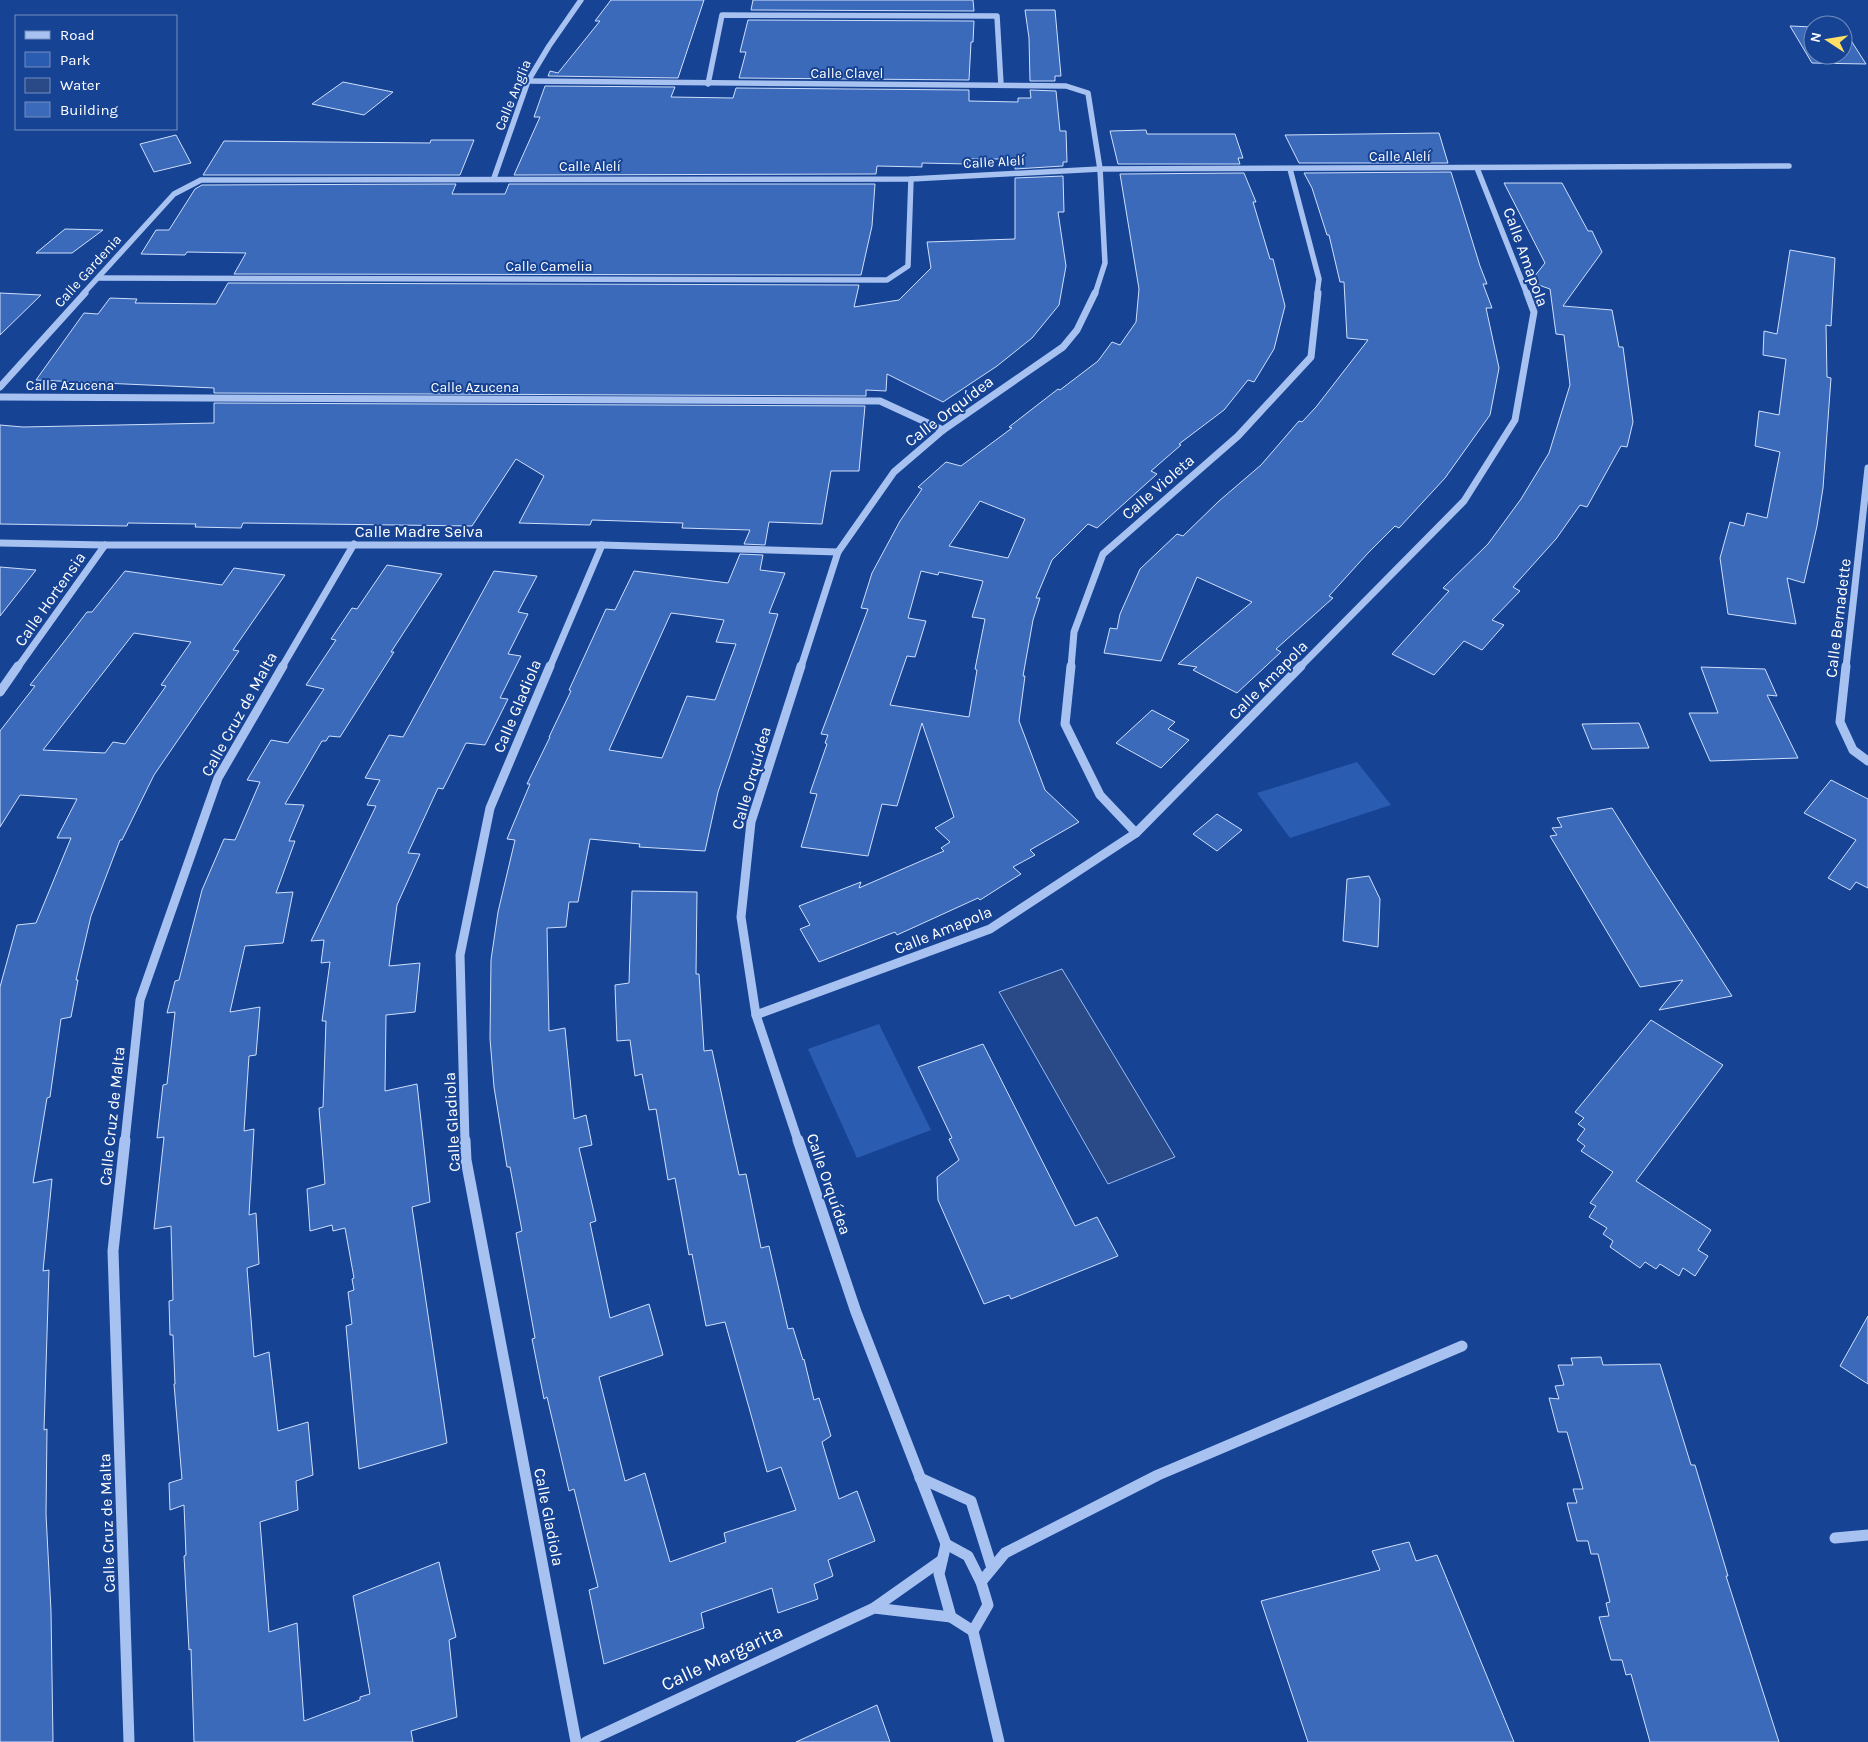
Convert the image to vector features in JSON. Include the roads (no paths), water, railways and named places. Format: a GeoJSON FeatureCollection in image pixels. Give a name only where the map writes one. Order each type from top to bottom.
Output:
{"type":"FeatureCollection","features":[{"type":"Feature","properties":{"kind":"street","name":"Calle Anglia"},"geometry":{"type":"LineString","coordinates":[[494,178],[528,81],[548,46],[581,0]]}},
{"type":"Feature","properties":{"kind":"street"},"geometry":{"type":"LineString","coordinates":[[708,84],[722,15],[804,14],[997,16],[1001,85]]}},
{"type":"Feature","properties":{"kind":"street","name":"Calle Clavel"},"geometry":{"type":"LineString","coordinates":[[528,81],[1066,86],[1088,93],[1100,169]]}},
{"type":"Feature","properties":{"kind":"street","name":"Calle Alelí"},"geometry":{"type":"LineString","coordinates":[[201,180],[494,178],[911,179],[1100,169],[1789,166]]}},
{"type":"Feature","properties":{"kind":"street","name":"Calle Amapola"},"geometry":{"type":"LineString","coordinates":[[756,1015],[990,929],[1136,833],[1464,502],[1516,420],[1534,312],[1477,168]]}},
{"type":"Feature","properties":{"kind":"street","name":"Calle Orquídea"},"geometry":{"type":"LineString","coordinates":[[946,1544],[856,1312],[756,1015],[741,917],[751,822],[838,552],[894,472],[943,430],[1063,346],[1078,330],[1092,304],[1105,263],[1100,169]]}},
{"type":"Feature","properties":{"kind":"street","name":"Calle Violeta"},"geometry":{"type":"LineString","coordinates":[[1136,833],[1100,795],[1065,724],[1074,632],[1103,554],[1238,436],[1311,357],[1319,278],[1290,169]]}},
{"type":"Feature","properties":{"kind":"street","name":"Calle Camelia"},"geometry":{"type":"LineString","coordinates":[[99,278],[887,280],[908,266],[911,179]]}},
{"type":"Feature","properties":{"kind":"street","name":"Calle Gardenia"},"geometry":{"type":"LineString","coordinates":[[0,387],[174,194],[201,180]]}},
{"type":"Feature","properties":{"kind":"street","name":"Calle Azucena"},"geometry":{"type":"LineString","coordinates":[[0,397],[880,401],[943,430]]}},
{"type":"Feature","properties":{"kind":"street","name":"Calle Bernadette"},"geometry":{"type":"LineString","coordinates":[[1868,468],[1840,722],[1853,750],[1868,761]]}},
{"type":"Feature","properties":{"kind":"street","name":"Calle Madre Selva"},"geometry":{"type":"LineString","coordinates":[[0,543],[602,546],[838,552]]}},
{"type":"Feature","properties":{"kind":"street","name":"Calle Cruz de Malta"},"geometry":{"type":"LineString","coordinates":[[129,1742],[113,1251],[140,1000],[218,778],[354,544]]}},
{"type":"Feature","properties":{"kind":"street","name":"Calle Hortensia"},"geometry":{"type":"LineString","coordinates":[[0,692],[104,545]]}},
{"type":"Feature","properties":{"kind":"street","name":"Calle Gladiola"},"geometry":{"type":"LineString","coordinates":[[576,1742],[466,1160],[460,955],[490,808],[602,546]]}},
{"type":"Feature","properties":{"kind":"street"},"geometry":{"type":"LineString","coordinates":[[981,1582],[1006,1553],[1158,1475],[1462,1346]]}},
{"type":"Feature","properties":{"kind":"street"},"geometry":{"type":"LineString","coordinates":[[920,1478],[971,1502],[992,1568]]}},
{"type":"Feature","properties":{"kind":"street"},"geometry":{"type":"LineString","coordinates":[[1836,1538],[1868,1535]]}},
{"type":"Feature","properties":{"kind":"street"},"geometry":{"type":"LineString","coordinates":[[951,1617],[939,1574],[946,1544],[968,1556],[981,1582],[988,1605],[973,1631],[999,1742]]}},
{"type":"Feature","properties":{"kind":"street","name":"Calle Margarita"},"geometry":{"type":"LineString","coordinates":[[586,1742],[874,1608],[942,1560]]}},
{"type":"Feature","properties":{"kind":"street"},"geometry":{"type":"LineString","coordinates":[[874,1608],[951,1617],[973,1631]]}},
{"type":"Feature","properties":{"kind":"water"},"geometry":{"type":"Polygon","coordinates":[[[1062,969],[1175,1157],[1108,1184],[999,992],[1062,969]]]}}]}
